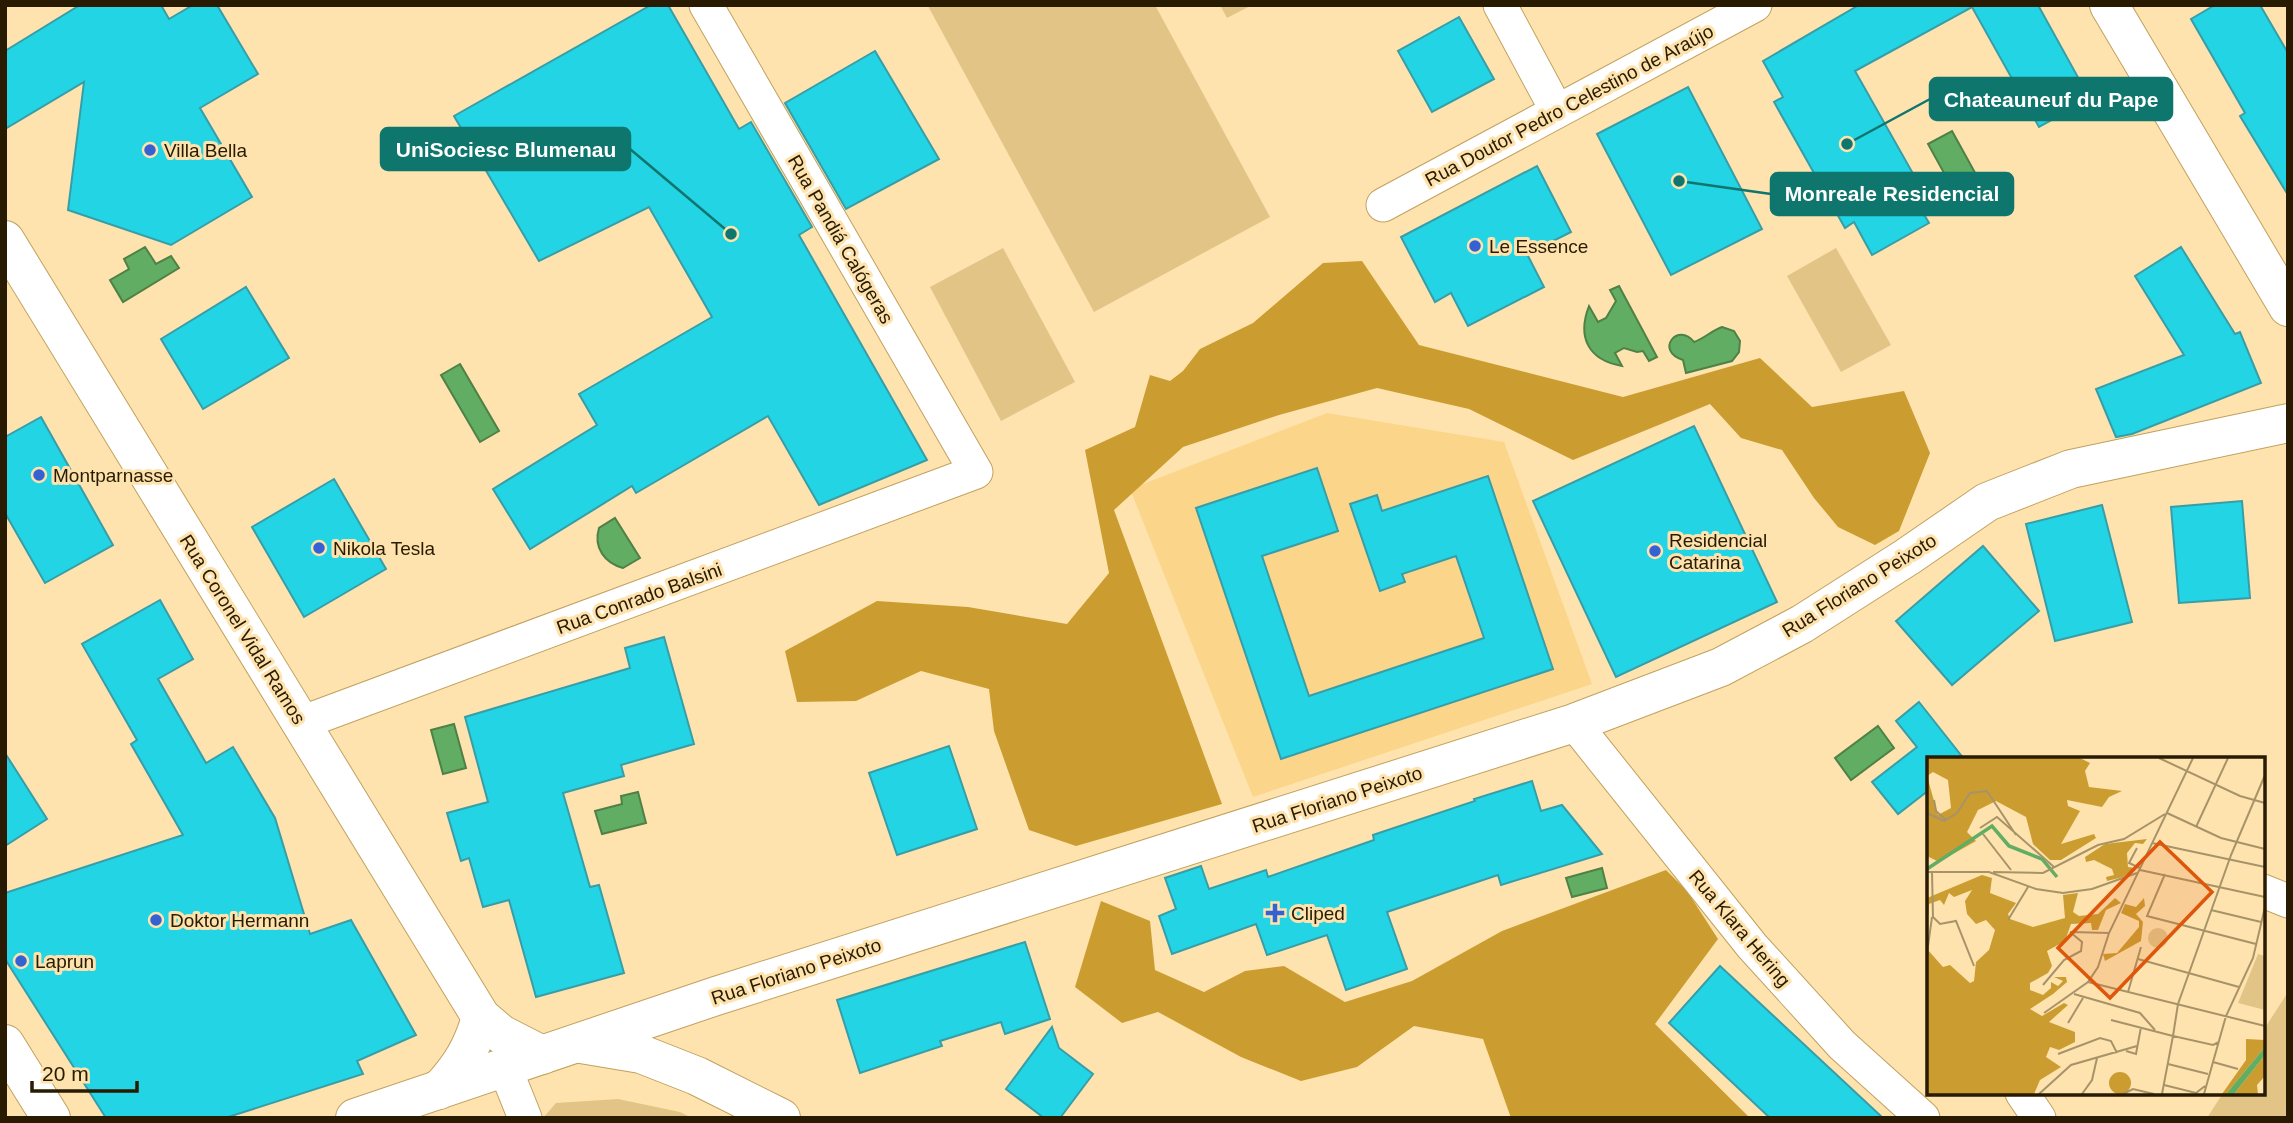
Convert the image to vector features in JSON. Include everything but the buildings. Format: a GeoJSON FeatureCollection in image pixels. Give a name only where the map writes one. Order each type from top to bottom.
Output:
{"type":"FeatureCollection","features":[{"type":"Feature","properties":{"kind":"street","name":"Rua Pandiá Calógeras"},"geometry":{"type":"LineString","coordinates":[[706,5],[976,472]]}},
{"type":"Feature","properties":{"kind":"street"},"geometry":{"type":"LineString","coordinates":[[1500,5],[1557,111]]}},
{"type":"Feature","properties":{"kind":"street","name":"Rua Doutor Pedro Celestino de Araújo"},"geometry":{"type":"LineString","coordinates":[[1383,205],[1755,5]]}},
{"type":"Feature","properties":{"kind":"street"},"geometry":{"type":"LineString","coordinates":[[2109,5],[2288,307]]}},
{"type":"Feature","properties":{"kind":"street","name":"Rua Coronel Vidal Ramos"},"geometry":{"type":"LineString","coordinates":[[5,240],[481,1017],[501,1034],[542,1055]]}},
{"type":"Feature","properties":{"kind":"street","name":"Rua Floriano Peixoto"},"geometry":{"type":"LineString","coordinates":[[355,1118],[716,996],[1574,723],[1721,667],[1756,649],[1802,624],[1895,565],[1987,502],[2071,469],[2288,423]]}},
{"type":"Feature","properties":{"kind":"street","name":"Rua Conrado Balsini"},"geometry":{"type":"LineString","coordinates":[[301,723],[976,472]]}},
{"type":"Feature","properties":{"kind":"street","name":"Rua Klara Hering"},"geometry":{"type":"LineString","coordinates":[[1574,723],[1752,946],[1842,1045],[1923,1118]]}},
{"type":"Feature","properties":{"kind":"street"},"geometry":{"type":"LineString","coordinates":[[2265,892],[2288,901]]}},
{"type":"Feature","properties":{"kind":"street"},"geometry":{"type":"LineString","coordinates":[[439,1090],[456,1072],[469,1052],[481,1017]]}},
{"type":"Feature","properties":{"kind":"street"},"geometry":{"type":"LineString","coordinates":[[579,1043],[641,1054],[696,1076],[781,1118]]}},
{"type":"Feature","properties":{"kind":"street"},"geometry":{"type":"LineString","coordinates":[[5,1044],[51,1118]]}},
{"type":"Feature","properties":{"kind":"street"},"geometry":{"type":"LineString","coordinates":[[505,1068],[526,1118]]}},
{"type":"Feature","properties":{"kind":"street"},"geometry":{"type":"LineString","coordinates":[[2023,1095],[2039,1118]]}},
{"type":"Feature","properties":{"kind":"shaded area"},"geometry":{"type":"Polygon","coordinates":[[[1155,5],[1270,217],[1094,312],[928,6],[1155,5]]]}},
{"type":"Feature","properties":{"kind":"shaded area"},"geometry":{"type":"Polygon","coordinates":[[[1220,5],[1252,5],[1227,18],[1220,5]]]}},
{"type":"Feature","properties":{"kind":"shaded area"},"geometry":{"type":"Polygon","coordinates":[[[1952,131],[1989,198],[1965,211],[1928,144],[1952,131]]]}},
{"type":"Feature","properties":{"kind":"shaded area"},"geometry":{"type":"Polygon","coordinates":[[[145,247],[156,264],[171,256],[179,268],[123,302],[110,280],[129,269],[124,259],[145,247]]]}},
{"type":"Feature","properties":{"kind":"shaded area"},"geometry":{"type":"Polygon","coordinates":[[[1003,248],[1075,382],[1001,421],[930,287],[1003,248]]]}},
{"type":"Feature","properties":{"kind":"shaded area"},"geometry":{"type":"Polygon","coordinates":[[[1836,248],[1891,345],[1841,372],[1787,276],[1836,248]]]}},
{"type":"Feature","properties":{"kind":"shaded area"},"geometry":{"type":"Polygon","coordinates":[[[1362,261],[1419,345],[1623,397],[1760,358],[1812,407],[1904,391],[1930,453],[1899,531],[1875,545],[1838,527],[1814,498],[1782,450],[1741,438],[1710,404],[1573,460],[1469,409],[1377,388],[1279,415],[1183,447],[1114,510],[1222,804],[1076,846],[1029,830],[994,731],[989,689],[921,671],[856,701],[797,702],[785,651],[877,601],[968,607],[1067,624],[1109,573],[1085,450],[1135,427],[1150,375],[1170,381],[1183,371],[1200,349],[1253,323],[1323,263],[1362,261]]]}},
{"type":"Feature","properties":{"kind":"shaded area"},"geometry":{"type":"Polygon","coordinates":[[[1619,286],[1657,357],[1649,361],[1643,351],[1624,348],[1615,353],[1622,366],[1610,363],[1593,353],[1588,345],[1584,328],[1589,306],[1598,322],[1606,318],[1616,301],[1610,290],[1619,286]]]}},
{"type":"Feature","properties":{"kind":"shaded area"},"geometry":{"type":"Polygon","coordinates":[[[1722,327],[1734,331],[1740,341],[1739,352],[1732,361],[1686,373],[1683,360],[1674,356],[1670,350],[1672,340],[1681,335],[1688,336],[1694,342],[1722,327]]]}},
{"type":"Feature","properties":{"kind":"shaded area"},"geometry":{"type":"Polygon","coordinates":[[[460,364],[499,431],[480,442],[441,375],[460,364]]]}},
{"type":"Feature","properties":{"kind":"shaded area"},"geometry":{"type":"Polygon","coordinates":[[[1327,413],[1504,442],[1592,684],[1253,797],[1130,489],[1327,413]]]}},
{"type":"Feature","properties":{"kind":"shaded area"},"geometry":{"type":"Polygon","coordinates":[[[615,518],[640,558],[623,568],[602,554],[598,542],[599,528],[615,518]]]}},
{"type":"Feature","properties":{"kind":"shaded area"},"geometry":{"type":"Polygon","coordinates":[[[454,724],[466,768],[443,774],[431,730],[454,724]]]}},
{"type":"Feature","properties":{"kind":"shaded area"},"geometry":{"type":"Polygon","coordinates":[[[1878,726],[1894,748],[1851,780],[1835,758],[1878,726]]]}},
{"type":"Feature","properties":{"kind":"shaded area"},"geometry":{"type":"Polygon","coordinates":[[[638,792],[646,823],[602,834],[595,811],[622,804],[621,796],[638,792]]]}},
{"type":"Feature","properties":{"kind":"shaded area"},"geometry":{"type":"Polygon","coordinates":[[[1602,868],[1607,888],[1572,897],[1566,878],[1602,868]]]}},
{"type":"Feature","properties":{"kind":"shaded area"},"geometry":{"type":"Polygon","coordinates":[[[1666,870],[1687,891],[1718,939],[1655,1024],[1750,1118],[1511,1118],[1483,1039],[1414,1026],[1357,1067],[1301,1081],[1241,1057],[1158,1012],[1122,1023],[1075,987],[1101,901],[1150,921],[1155,970],[1204,992],[1245,971],[1284,966],[1345,1002],[1412,981],[1502,931],[1666,870]]]}},
{"type":"Feature","properties":{"kind":"shaded area"},"geometry":{"type":"Polygon","coordinates":[[[2288,992],[2288,1118],[2207,1118],[2222,1095],[2265,1095],[2265,1028],[2288,992]]]}},
{"type":"Feature","properties":{"kind":"shaded area"},"geometry":{"type":"Polygon","coordinates":[[[618,1099],[680,1112],[692,1118],[543,1118],[556,1103],[618,1099]]]}},
{"type":"Feature","properties":{"kind":"place","name":"Chateauneuf du Pape"},"geometry":{"type":"Point","coordinates":[1847,144]}},
{"type":"Feature","properties":{"kind":"place","name":"Villa Bella"},"geometry":{"type":"Point","coordinates":[150,150]}},
{"type":"Feature","properties":{"kind":"place","name":"Monreale Residencial"},"geometry":{"type":"Point","coordinates":[1679,181]}},
{"type":"Feature","properties":{"kind":"place","name":"UniSociesc Blumenau"},"geometry":{"type":"Point","coordinates":[731,234]}},
{"type":"Feature","properties":{"kind":"place","name":"Le Essence"},"geometry":{"type":"Point","coordinates":[1475,246]}},
{"type":"Feature","properties":{"kind":"place","name":"Montparnasse"},"geometry":{"type":"Point","coordinates":[39,475]}},
{"type":"Feature","properties":{"kind":"place","name":"Nikola Tesla"},"geometry":{"type":"Point","coordinates":[319,548]}},
{"type":"Feature","properties":{"kind":"place","name":"Residencial Catarina"},"geometry":{"type":"Point","coordinates":[1655,551]}},
{"type":"Feature","properties":{"kind":"place","name":"Cliped"},"geometry":{"type":"Point","coordinates":[1275,913]}},
{"type":"Feature","properties":{"kind":"place","name":"Doktor Hermann"},"geometry":{"type":"Point","coordinates":[156,920]}},
{"type":"Feature","properties":{"kind":"place","name":"Laprun"},"geometry":{"type":"Point","coordinates":[21,961]}}]}
